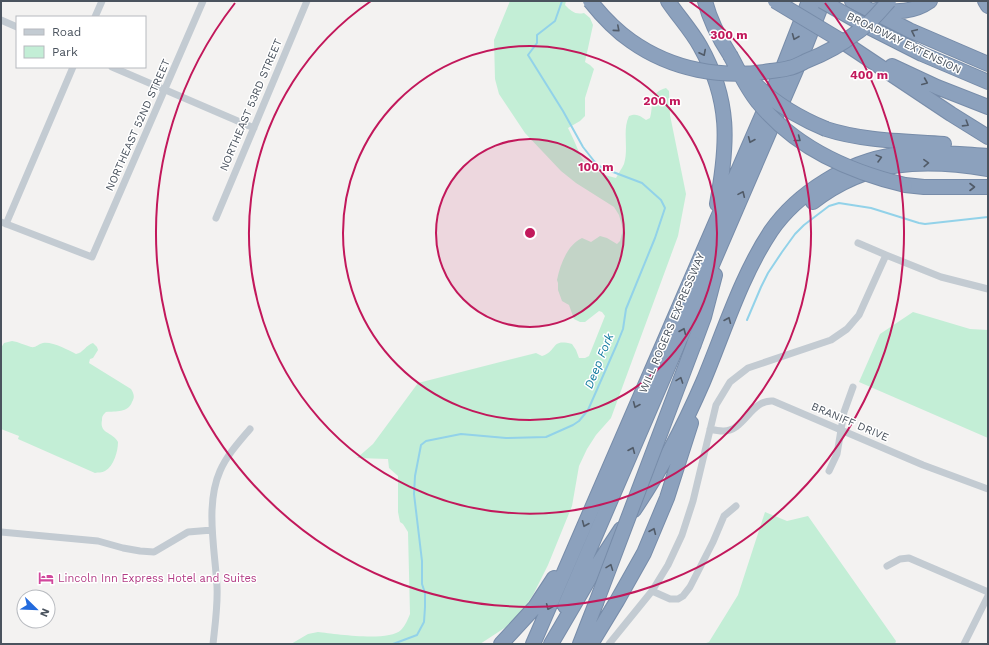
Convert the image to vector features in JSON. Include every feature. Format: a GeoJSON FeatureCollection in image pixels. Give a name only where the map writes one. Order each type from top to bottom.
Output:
{"type":"FeatureCollection","features":[{"type":"Feature","properties":{"kind":"highway"},"geometry":{"type":"LineString","coordinates":[[590,1],[616,29],[652,54],[698,70],[722,74],[756,73],[789,68],[829,51],[857,33],[873,19],[889,1]]}},
{"type":"Feature","properties":{"kind":"highway"},"geometry":{"type":"LineString","coordinates":[[580,644],[704,317],[720,229],[721,182],[726,135],[722,107],[715,79],[705,57],[691,33],[668,1]]}},
{"type":"Feature","properties":{"kind":"highway"},"geometry":{"type":"LineString","coordinates":[[705,1],[708,13],[718,35],[757,101],[784,128],[807,146],[849,168],[881,179],[906,185],[924,187],[988,187]]}},
{"type":"Feature","properties":{"kind":"highway"},"geometry":{"type":"LineString","coordinates":[[775,1],[840,40],[988,137]]}},
{"type":"Feature","properties":{"kind":"highway","name":"WILL ROGERS EXPRESSWAY"},"geometry":{"type":"LineString","coordinates":[[550,644],[720,229],[809,1]]}},
{"type":"Feature","properties":{"kind":"highway","name":"WILL ROGERS EXPRESSWAY"},"geometry":{"type":"LineString","coordinates":[[534,644],[576,546],[720,229],[796,70],[823,1]]}},
{"type":"Feature","properties":{"kind":"highway","name":"BROADWAY EXTENSION"},"geometry":{"type":"LineString","coordinates":[[823,1],[859,22],[922,54],[988,82]]}},
{"type":"Feature","properties":{"kind":"highway"},"geometry":{"type":"LineString","coordinates":[[852,1],[948,47],[988,64]]}},
{"type":"Feature","properties":{"kind":"highway"},"geometry":{"type":"LineString","coordinates":[[866,9],[904,11],[919,8],[930,1]]}},
{"type":"Feature","properties":{"kind":"highway"},"geometry":{"type":"LineString","coordinates":[[985,1],[988,6]]}},
{"type":"Feature","properties":{"kind":"highway"},"geometry":{"type":"LineString","coordinates":[[840,40],[912,76],[988,107]]}},
{"type":"Feature","properties":{"kind":"highway"},"geometry":{"type":"LineString","coordinates":[[730,55],[738,67],[774,101],[802,119],[826,129],[849,136],[874,139],[988,146]]}},
{"type":"Feature","properties":{"kind":"highway"},"geometry":{"type":"LineString","coordinates":[[550,644],[596,567],[648,490],[664,463],[703,382],[754,260],[771,231],[784,215],[830,178],[852,167],[882,158],[910,153],[927,152],[988,156]]}},
{"type":"Feature","properties":{"kind":"highway"},"geometry":{"type":"LineString","coordinates":[[754,260],[791,219],[829,190],[856,177],[897,165],[914,163],[948,163],[988,169]]}},
{"type":"Feature","properties":{"kind":"highway"},"geometry":{"type":"LineString","coordinates":[[591,644],[644,553],[667,498],[703,382]]}},
{"type":"Feature","properties":{"kind":"highway"},"geometry":{"type":"LineString","coordinates":[[501,644],[535,607],[576,546]]}},
{"type":"Feature","properties":{"kind":"street"},"geometry":{"type":"LineString","coordinates":[[95,16],[102,1]]}},
{"type":"Feature","properties":{"kind":"street","name":"NORTHEAST 52ND STREET"},"geometry":{"type":"LineString","coordinates":[[4,223],[92,257],[203,1]]}},
{"type":"Feature","properties":{"kind":"street","name":"NORTHEAST 53RD STREET"},"geometry":{"type":"LineString","coordinates":[[216,218],[307,1]]}},
{"type":"Feature","properties":{"kind":"street"},"geometry":{"type":"LineString","coordinates":[[1,20],[16,27]]}},
{"type":"Feature","properties":{"kind":"street"},"geometry":{"type":"LineString","coordinates":[[4,223],[74,68]]}},
{"type":"Feature","properties":{"kind":"street"},"geometry":{"type":"LineString","coordinates":[[114,68],[254,128]]}},
{"type":"Feature","properties":{"kind":"street"},"geometry":{"type":"LineString","coordinates":[[858,243],[941,277],[988,289]]}},
{"type":"Feature","properties":{"kind":"street"},"geometry":{"type":"LineString","coordinates":[[609,644],[652,591],[668,565],[682,535],[693,501],[716,405],[730,382],[748,368],[831,340],[847,329],[859,315],[886,255]]}},
{"type":"Feature","properties":{"kind":"street"},"geometry":{"type":"LineString","coordinates":[[829,471],[837,454],[844,412],[853,387]]}},
{"type":"Feature","properties":{"kind":"street","name":"BRANIFF DRIVE"},"geometry":{"type":"LineString","coordinates":[[710,429],[723,432],[734,429],[763,402],[773,401],[923,465],[988,489]]}},
{"type":"Feature","properties":{"kind":"street"},"geometry":{"type":"LineString","coordinates":[[213,644],[217,588],[212,530],[214,487],[220,471],[229,455],[250,429]]}},
{"type":"Feature","properties":{"kind":"street"},"geometry":{"type":"LineString","coordinates":[[652,591],[670,599],[678,599],[683,596],[713,542],[724,516],[736,506]]}},
{"type":"Feature","properties":{"kind":"street"},"geometry":{"type":"LineString","coordinates":[[1,532],[98,541],[128,549],[154,552],[188,532],[212,530]]}},
{"type":"Feature","properties":{"kind":"street"},"geometry":{"type":"LineString","coordinates":[[887,566],[900,559],[909,558],[988,592]]}},
{"type":"Feature","properties":{"kind":"street"},"geometry":{"type":"LineString","coordinates":[[964,644],[988,596]]}},
{"type":"Feature","properties":{"kind":"green space"},"geometry":{"type":"Polygon","coordinates":[[[510,1],[566,1],[565,5],[571,11],[576,13],[584,13],[590,18],[593,25],[585,62],[594,69],[585,98],[585,116],[580,121],[568,128],[580,155],[588,166],[595,171],[616,178],[624,164],[626,152],[626,128],[629,116],[636,115],[646,120],[650,118],[653,100],[656,93],[666,88],[669,91],[670,115],[686,194],[678,236],[611,418],[596,435],[579,466],[572,506],[548,565],[533,595],[521,612],[506,627],[480,644],[291,644],[308,634],[318,632],[361,636],[385,636],[395,634],[404,627],[410,614],[408,532],[400,522],[398,512],[398,476],[389,468],[388,459],[357,458],[373,444],[418,383],[536,353],[542,356],[547,354],[560,343],[572,344],[579,358],[585,358],[589,356],[605,316],[599,311],[585,322],[580,322],[574,319],[569,305],[562,301],[558,290],[557,280],[560,268],[568,250],[577,241],[582,238],[591,242],[600,236],[617,244],[620,241],[623,229],[619,215],[614,207],[576,183],[561,171],[525,133],[499,94],[495,79],[494,40],[510,1]]]}},
{"type":"Feature","properties":{"kind":"green space"},"geometry":{"type":"Polygon","coordinates":[[[913,312],[970,329],[988,330],[988,438],[859,382],[880,334],[913,312]]]}},
{"type":"Feature","properties":{"kind":"green space"},"geometry":{"type":"Polygon","coordinates":[[[12,341],[33,347],[43,343],[51,343],[76,354],[93,343],[98,350],[93,358],[90,359],[89,363],[131,389],[134,399],[128,408],[121,411],[106,412],[102,417],[102,425],[104,430],[113,436],[118,442],[115,458],[108,469],[103,472],[95,473],[18,439],[19,436],[1,429],[1,348],[4,343],[12,341]]]}},
{"type":"Feature","properties":{"kind":"green space"},"geometry":{"type":"Polygon","coordinates":[[[765,512],[787,521],[808,516],[896,641],[895,644],[703,644],[709,642],[738,595],[765,512]]]}},
{"type":"Feature","properties":{"kind":"waterway","name":"Deep Fork"},"geometry":{"type":"LineString","coordinates":[[393,644],[417,635],[424,622],[425,593],[422,584],[422,561],[414,494],[415,476],[421,445],[426,441],[461,434],[506,438],[546,437],[579,421],[588,410],[617,344],[623,329],[626,309],[655,238],[665,208],[661,200],[642,183],[599,166],[594,161],[583,147],[563,111],[528,55],[537,43],[537,35],[555,21],[562,1]]}},
{"type":"Feature","properties":{"kind":"waterway"},"geometry":{"type":"LineString","coordinates":[[747,320],[768,273],[782,252],[795,234],[804,225],[829,206],[839,203],[871,208],[925,224],[988,217]]}},
{"type":"Feature","properties":{"kind":"place","name":"Lincoln Inn Express Hotel and Suites"},"geometry":{"type":"Point","coordinates":[46,578]}}]}
